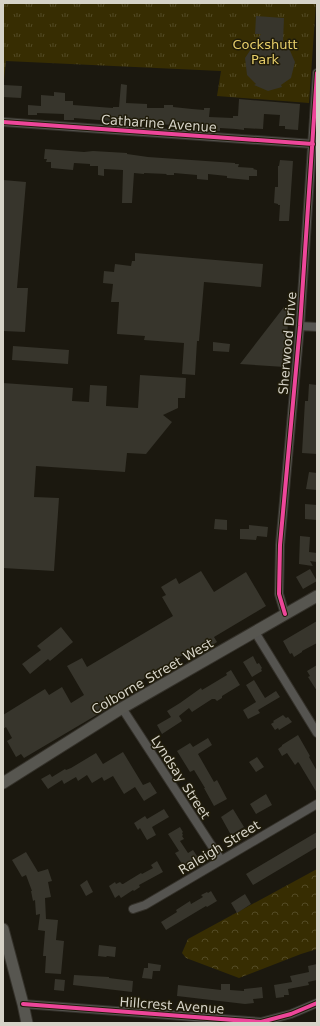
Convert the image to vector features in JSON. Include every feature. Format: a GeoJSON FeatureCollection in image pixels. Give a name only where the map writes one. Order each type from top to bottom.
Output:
{"type":"FeatureCollection","features":[{"type":"Feature","properties":{"kind":"main road","name":"Colborne Street West"},"geometry":{"type":"LineString","coordinates":[[3,783],[122,708],[317,596]]}},
{"type":"Feature","properties":{"kind":"main road"},"geometry":{"type":"LineString","coordinates":[[3,929],[28,1023]]}},
{"type":"Feature","properties":{"kind":"street","name":"Sherwood Drive"},"geometry":{"type":"LineString","coordinates":[[285,614],[279,594],[280,545],[300,326],[304,246],[315,118],[317,73]]}},
{"type":"Feature","properties":{"kind":"street","name":"Catharine Avenue"},"geometry":{"type":"LineString","coordinates":[[3,122],[313,144]]}},
{"type":"Feature","properties":{"kind":"street"},"geometry":{"type":"LineString","coordinates":[[300,326],[317,327]]}},
{"type":"Feature","properties":{"kind":"street"},"geometry":{"type":"LineString","coordinates":[[254,632],[317,733]]}},
{"type":"Feature","properties":{"kind":"street","name":"Lyndsay Street"},"geometry":{"type":"LineString","coordinates":[[122,708],[221,860]]}},
{"type":"Feature","properties":{"kind":"street","name":"Raleigh Street"},"geometry":{"type":"LineString","coordinates":[[133,909],[145,905],[317,804]]}},
{"type":"Feature","properties":{"kind":"street","name":"Hillcrest Avenue"},"geometry":{"type":"LineString","coordinates":[[23,1004],[261,1022],[290,1014],[317,1003]]}},
{"type":"Feature","properties":{"kind":"street"},"geometry":{"type":"LineString","coordinates":[[290,1014],[292,1023]]}},
{"type":"Feature","properties":{"kind":"green space","name":"Cockshutt Park"},"geometry":{"type":"Polygon","coordinates":[[[3,3],[316,3],[309,103],[217,96],[221,71],[6,61],[3,89],[3,3]]]}},
{"type":"Feature","properties":{"kind":"green space"},"geometry":{"type":"Polygon","coordinates":[[[317,869],[317,949],[239,978],[186,958],[182,953],[188,939],[317,869]]]}},
{"type":"Feature","properties":{"kind":"building"},"geometry":{"type":"Polygon","coordinates":[[[256,16],[284,18],[283,43],[288,46],[295,62],[291,78],[281,85],[282,87],[268,91],[254,85],[256,84],[247,75],[245,58],[261,34],[255,34],[256,16]]]}},
{"type":"Feature","properties":{"kind":"building"},"geometry":{"type":"Polygon","coordinates":[[[121,84],[127,85],[126,103],[147,104],[147,108],[164,108],[164,105],[173,105],[173,107],[204,110],[204,108],[210,108],[209,117],[233,118],[233,116],[238,116],[239,99],[300,104],[298,130],[285,129],[285,126],[279,126],[280,115],[264,114],[263,129],[244,128],[244,130],[220,128],[220,131],[189,129],[189,126],[171,124],[161,124],[161,127],[150,126],[150,123],[133,122],[133,124],[74,118],[74,120],[64,120],[64,114],[37,113],[37,115],[28,115],[28,105],[41,106],[41,95],[54,96],[54,92],[65,93],[65,101],[73,101],[73,105],[113,108],[119,107],[121,84]]]}},
{"type":"Feature","properties":{"kind":"building"},"geometry":{"type":"Polygon","coordinates":[[[4,85],[22,86],[21,98],[3,97],[4,85]]]}},
{"type":"Feature","properties":{"kind":"building"},"geometry":{"type":"Polygon","coordinates":[[[45,149],[127,153],[148,157],[235,163],[239,164],[238,167],[254,168],[253,169],[257,170],[257,176],[249,176],[249,180],[227,178],[227,176],[208,174],[208,180],[197,179],[197,175],[174,173],[174,175],[166,175],[167,174],[134,173],[132,203],[122,203],[123,170],[104,169],[104,176],[98,175],[98,166],[90,166],[90,164],[74,163],[73,170],[51,168],[51,162],[46,162],[47,159],[44,159],[45,149]]]}},
{"type":"Feature","properties":{"kind":"building"},"geometry":{"type":"Polygon","coordinates":[[[280,160],[293,161],[289,221],[279,221],[280,205],[274,203],[275,187],[278,187],[278,166],[280,160]]]}},
{"type":"Feature","properties":{"kind":"building"},"geometry":{"type":"Polygon","coordinates":[[[3,180],[26,182],[17,288],[28,288],[25,332],[3,331],[3,180]]]}},
{"type":"Feature","properties":{"kind":"building"},"geometry":{"type":"Polygon","coordinates":[[[135,253],[263,264],[261,287],[204,282],[199,341],[197,341],[195,375],[182,374],[184,343],[144,340],[145,336],[117,334],[119,302],[111,302],[113,284],[103,283],[104,271],[114,272],[115,264],[131,266],[132,261],[135,261],[135,253]]]}},
{"type":"Feature","properties":{"kind":"building"},"geometry":{"type":"Polygon","coordinates":[[[284,307],[289,308],[285,367],[240,364],[284,307]]]}},
{"type":"Feature","properties":{"kind":"building"},"geometry":{"type":"Polygon","coordinates":[[[213,342],[230,344],[229,352],[213,351],[213,342]]]}},
{"type":"Feature","properties":{"kind":"building"},"geometry":{"type":"Polygon","coordinates":[[[13,346],[69,350],[68,364],[12,360],[13,346]]]}},
{"type":"Feature","properties":{"kind":"building"},"geometry":{"type":"Polygon","coordinates":[[[140,375],[186,378],[185,398],[178,398],[178,408],[163,415],[172,422],[146,454],[127,453],[125,472],[36,466],[34,497],[59,498],[54,571],[3,568],[3,383],[73,388],[72,401],[89,402],[90,385],[107,386],[106,406],[138,408],[140,375]]]}},
{"type":"Feature","properties":{"kind":"building"},"geometry":{"type":"Polygon","coordinates":[[[309,384],[317,385],[317,454],[302,453],[305,401],[308,401],[309,384]]]}},
{"type":"Feature","properties":{"kind":"building"},"geometry":{"type":"Polygon","coordinates":[[[309,472],[317,473],[317,490],[306,489],[309,472]]]}},
{"type":"Feature","properties":{"kind":"building"},"geometry":{"type":"Polygon","coordinates":[[[305,504],[317,505],[317,520],[305,519],[305,504]]]}},
{"type":"Feature","properties":{"kind":"building"},"geometry":{"type":"Polygon","coordinates":[[[215,519],[227,520],[227,530],[214,529],[215,519]]]}},
{"type":"Feature","properties":{"kind":"building"},"geometry":{"type":"Polygon","coordinates":[[[249,525],[268,527],[267,537],[257,536],[256,540],[240,539],[240,529],[249,529],[249,525]]]}},
{"type":"Feature","properties":{"kind":"building"},"geometry":{"type":"Polygon","coordinates":[[[300,536],[310,537],[309,552],[317,553],[317,562],[310,561],[313,566],[299,564],[300,536]]]}},
{"type":"Feature","properties":{"kind":"building"},"geometry":{"type":"Polygon","coordinates":[[[310,569],[317,581],[303,589],[296,577],[310,569]]]}},
{"type":"Feature","properties":{"kind":"building"},"geometry":{"type":"Polygon","coordinates":[[[201,571],[214,592],[246,572],[266,606],[214,637],[217,642],[203,651],[199,645],[104,703],[107,709],[24,758],[21,754],[16,757],[7,741],[12,738],[6,727],[3,729],[3,715],[45,689],[49,695],[62,687],[71,703],[84,695],[67,666],[82,658],[87,667],[173,616],[162,597],[166,595],[161,587],[176,578],[179,584],[201,571]]]}},
{"type":"Feature","properties":{"kind":"building"},"geometry":{"type":"Polygon","coordinates":[[[317,621],[317,643],[294,657],[292,653],[290,654],[283,641],[317,621]]]}},
{"type":"Feature","properties":{"kind":"building"},"geometry":{"type":"Polygon","coordinates":[[[61,627],[73,642],[50,661],[48,659],[30,674],[22,664],[41,650],[37,646],[61,627]]]}},
{"type":"Feature","properties":{"kind":"building"},"geometry":{"type":"Polygon","coordinates":[[[253,656],[257,664],[259,663],[262,668],[262,671],[252,677],[243,662],[253,656]]]}},
{"type":"Feature","properties":{"kind":"building"},"geometry":{"type":"Polygon","coordinates":[[[317,665],[317,691],[308,677],[310,676],[307,671],[317,665]]]}},
{"type":"Feature","properties":{"kind":"building"},"geometry":{"type":"Polygon","coordinates":[[[231,670],[240,685],[222,696],[222,698],[217,701],[212,699],[192,712],[189,708],[179,716],[182,721],[162,734],[157,725],[171,717],[167,711],[201,688],[202,690],[227,675],[226,673],[231,670]]]}},
{"type":"Feature","properties":{"kind":"building"},"geometry":{"type":"Polygon","coordinates":[[[254,680],[265,698],[276,691],[280,697],[258,710],[260,713],[248,719],[243,710],[256,702],[246,685],[254,680]]]}},
{"type":"Feature","properties":{"kind":"building"},"geometry":{"type":"Polygon","coordinates":[[[283,715],[286,718],[288,717],[292,722],[279,730],[278,728],[275,730],[271,724],[283,715]]]}},
{"type":"Feature","properties":{"kind":"building"},"geometry":{"type":"Polygon","coordinates":[[[298,735],[317,771],[317,793],[299,763],[298,762],[295,765],[287,753],[282,756],[278,749],[298,735]]]}},
{"type":"Feature","properties":{"kind":"building"},"geometry":{"type":"Polygon","coordinates":[[[208,738],[212,745],[198,754],[214,782],[217,780],[227,799],[214,806],[194,770],[190,772],[177,751],[190,743],[193,747],[208,738]]]}},
{"type":"Feature","properties":{"kind":"building"},"geometry":{"type":"Polygon","coordinates":[[[123,752],[143,785],[150,782],[157,793],[144,801],[135,787],[124,794],[113,776],[104,781],[102,777],[92,783],[87,775],[78,781],[76,777],[64,784],[62,780],[48,789],[41,779],[50,774],[52,777],[96,753],[103,764],[123,752]]]}},
{"type":"Feature","properties":{"kind":"building"},"geometry":{"type":"Polygon","coordinates":[[[257,757],[264,767],[256,772],[249,762],[257,757]]]}},
{"type":"Feature","properties":{"kind":"building"},"geometry":{"type":"Polygon","coordinates":[[[266,794],[272,805],[256,814],[250,804],[266,794]]]}},
{"type":"Feature","properties":{"kind":"building"},"geometry":{"type":"Polygon","coordinates":[[[164,809],[169,817],[152,827],[156,835],[147,840],[140,828],[138,830],[134,823],[145,816],[147,819],[164,809]]]}},
{"type":"Feature","properties":{"kind":"building"},"geometry":{"type":"Polygon","coordinates":[[[233,809],[244,827],[231,835],[221,817],[233,809]]]}},
{"type":"Feature","properties":{"kind":"building"},"geometry":{"type":"Polygon","coordinates":[[[180,827],[183,832],[182,836],[184,839],[180,841],[188,853],[193,850],[199,859],[184,867],[175,853],[179,851],[168,834],[180,827]]]}},
{"type":"Feature","properties":{"kind":"building"},"geometry":{"type":"Polygon","coordinates":[[[317,832],[317,847],[253,885],[246,874],[317,832]]]}},
{"type":"Feature","properties":{"kind":"building"},"geometry":{"type":"Polygon","coordinates":[[[26,852],[38,872],[48,869],[52,881],[48,882],[51,897],[45,898],[46,919],[58,920],[56,940],[64,941],[61,974],[45,973],[46,956],[43,956],[45,931],[38,930],[40,914],[36,915],[35,900],[33,901],[32,891],[26,875],[22,877],[12,860],[26,852]]]}},
{"type":"Feature","properties":{"kind":"building"},"geometry":{"type":"Polygon","coordinates":[[[157,861],[163,872],[139,885],[140,887],[134,891],[133,890],[121,898],[119,895],[115,898],[109,886],[115,882],[116,884],[120,882],[123,884],[141,873],[142,874],[153,868],[151,865],[157,861]]]}},
{"type":"Feature","properties":{"kind":"building"},"geometry":{"type":"Polygon","coordinates":[[[87,880],[93,892],[86,896],[80,885],[87,880]]]}},
{"type":"Feature","properties":{"kind":"building"},"geometry":{"type":"Polygon","coordinates":[[[211,891],[217,901],[166,930],[161,922],[177,912],[176,910],[190,901],[191,904],[203,897],[201,895],[211,891]]]}},
{"type":"Feature","properties":{"kind":"building"},"geometry":{"type":"Polygon","coordinates":[[[245,894],[251,904],[237,913],[231,903],[245,894]]]}},
{"type":"Feature","properties":{"kind":"building"},"geometry":{"type":"Polygon","coordinates":[[[99,945],[116,947],[115,957],[98,956],[99,945]]]}},
{"type":"Feature","properties":{"kind":"building"},"geometry":{"type":"Polygon","coordinates":[[[148,963],[161,965],[160,971],[153,971],[152,979],[142,978],[144,968],[148,968],[148,963]]]}},
{"type":"Feature","properties":{"kind":"building"},"geometry":{"type":"Polygon","coordinates":[[[317,964],[317,980],[308,982],[309,985],[288,989],[289,995],[276,998],[274,985],[292,982],[290,976],[309,972],[308,966],[317,964]]]}},
{"type":"Feature","properties":{"kind":"building"},"geometry":{"type":"Polygon","coordinates":[[[74,975],[109,977],[133,981],[132,992],[73,985],[74,975]]]}},
{"type":"Feature","properties":{"kind":"building"},"geometry":{"type":"Polygon","coordinates":[[[55,979],[65,980],[64,991],[54,990],[55,979]]]}},
{"type":"Feature","properties":{"kind":"building"},"geometry":{"type":"Polygon","coordinates":[[[221,984],[230,984],[230,990],[244,991],[244,989],[262,987],[263,998],[253,999],[254,1003],[245,1004],[177,996],[178,985],[221,990],[221,984]]]}},
{"type":"Feature","properties":{"kind":"cycle path"},"geometry":{"type":"LineString","coordinates":[[285,614],[279,594],[280,545],[300,326],[317,73]]}},
{"type":"Feature","properties":{"kind":"cycle path"},"geometry":{"type":"LineString","coordinates":[[3,122],[313,144]]}},
{"type":"Feature","properties":{"kind":"cycle path"},"geometry":{"type":"LineString","coordinates":[[23,1004],[261,1022],[291,1014],[317,1003]]}}]}
